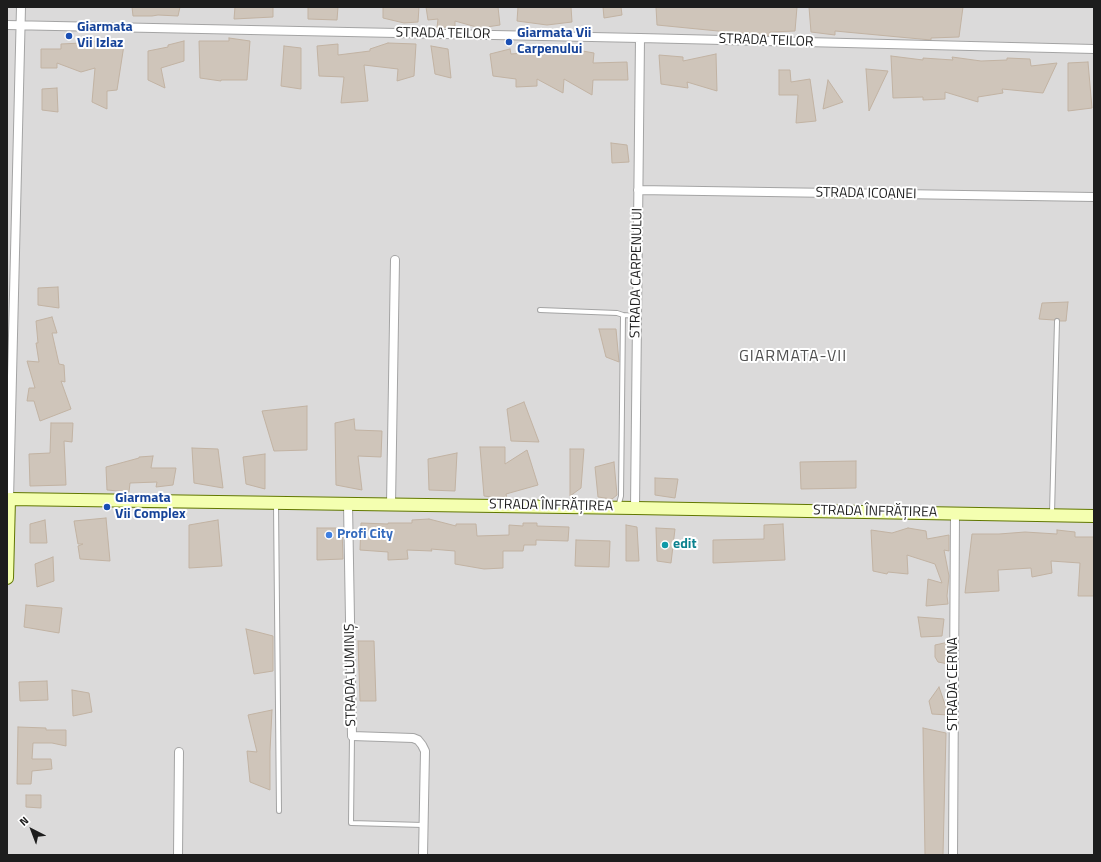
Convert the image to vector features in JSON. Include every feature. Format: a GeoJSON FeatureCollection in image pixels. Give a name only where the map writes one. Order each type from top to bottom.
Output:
{"type":"FeatureCollection","features":[{"type":"Feature","properties":{"kind":"street"},"geometry":{"type":"LineString","coordinates":[[7,578],[21,7]]}},
{"type":"Feature","properties":{"kind":"street","name":"STRADA TEILOR"},"geometry":{"type":"LineString","coordinates":[[7,25],[1094,49]]}},
{"type":"Feature","properties":{"kind":"street","name":"STRADA CARPENULUI"},"geometry":{"type":"LineString","coordinates":[[635,508],[640,38]]}},
{"type":"Feature","properties":{"kind":"street","name":"STRADA ICOANEI"},"geometry":{"type":"LineString","coordinates":[[638,190],[1094,197]]}},
{"type":"Feature","properties":{"kind":"street"},"geometry":{"type":"LineString","coordinates":[[391,504],[395,260]]}},
{"type":"Feature","properties":{"kind":"street","name":"STRADA ÎNFRĂȚIREA"},"geometry":{"type":"LineString","coordinates":[[9,499],[617,507],[1094,516]]}},
{"type":"Feature","properties":{"kind":"street","name":"STRADA LUMINIȘ"},"geometry":{"type":"LineString","coordinates":[[348,504],[352,736],[413,738],[418,740],[425,751],[423,855]]}},
{"type":"Feature","properties":{"kind":"street","name":"STRADA CERNA"},"geometry":{"type":"LineString","coordinates":[[953,855],[955,513]]}},
{"type":"Feature","properties":{"kind":"street"},"geometry":{"type":"LineString","coordinates":[[178,855],[179,752]]}},
{"type":"Feature","properties":{"kind":"lane"},"geometry":{"type":"LineString","coordinates":[[540,310],[617,313],[637,316]]}},
{"type":"Feature","properties":{"kind":"lane"},"geometry":{"type":"LineString","coordinates":[[617,507],[621,496],[624,315]]}},
{"type":"Feature","properties":{"kind":"lane"},"geometry":{"type":"LineString","coordinates":[[1052,516],[1057,322]]}},
{"type":"Feature","properties":{"kind":"lane"},"geometry":{"type":"LineString","coordinates":[[276,503],[279,811]]}},
{"type":"Feature","properties":{"kind":"lane"},"geometry":{"type":"LineString","coordinates":[[352,736],[351,823],[424,825]]}},
{"type":"Feature","properties":{"kind":"shaded area"},"geometry":{"type":"Polygon","coordinates":[[[7,7],[1094,7],[1094,855],[7,855],[7,7]]]}},
{"type":"Feature","properties":{"kind":"building"},"geometry":{"type":"Polygon","coordinates":[[[132,7],[180,7],[178,16],[133,16],[132,7]]]}},
{"type":"Feature","properties":{"kind":"building"},"geometry":{"type":"Polygon","coordinates":[[[235,7],[273,7],[273,17],[234,19],[235,7]]]}},
{"type":"Feature","properties":{"kind":"building"},"geometry":{"type":"Polygon","coordinates":[[[308,7],[338,7],[337,20],[308,19],[308,7]]]}},
{"type":"Feature","properties":{"kind":"building"},"geometry":{"type":"Polygon","coordinates":[[[383,7],[419,7],[418,22],[404,23],[383,18],[383,7]]]}},
{"type":"Feature","properties":{"kind":"building"},"geometry":{"type":"Polygon","coordinates":[[[426,7],[498,7],[500,25],[480,28],[455,21],[455,26],[437,28],[438,19],[428,20],[426,7]]]}},
{"type":"Feature","properties":{"kind":"building"},"geometry":{"type":"Polygon","coordinates":[[[518,7],[571,7],[572,22],[547,25],[517,21],[518,7]]]}},
{"type":"Feature","properties":{"kind":"building"},"geometry":{"type":"Polygon","coordinates":[[[603,7],[621,7],[622,15],[604,18],[603,7]]]}},
{"type":"Feature","properties":{"kind":"building"},"geometry":{"type":"Polygon","coordinates":[[[656,7],[797,7],[795,31],[770,32],[769,36],[657,25],[656,7]]]}},
{"type":"Feature","properties":{"kind":"building"},"geometry":{"type":"Polygon","coordinates":[[[809,7],[963,7],[959,37],[931,38],[931,40],[835,31],[835,35],[811,32],[809,7]]]}},
{"type":"Feature","properties":{"kind":"building"},"geometry":{"type":"Polygon","coordinates":[[[229,38],[250,41],[247,80],[221,81],[200,78],[199,41],[229,41],[229,38]]]}},
{"type":"Feature","properties":{"kind":"building"},"geometry":{"type":"Polygon","coordinates":[[[111,39],[109,45],[124,45],[117,90],[107,91],[107,109],[92,102],[95,68],[81,72],[57,63],[57,68],[41,68],[41,49],[61,49],[61,44],[111,39]]]}},
{"type":"Feature","properties":{"kind":"building"},"geometry":{"type":"Polygon","coordinates":[[[184,41],[184,61],[161,68],[165,88],[148,80],[148,51],[168,47],[168,45],[184,41]]]}},
{"type":"Feature","properties":{"kind":"building"},"geometry":{"type":"Polygon","coordinates":[[[388,43],[416,44],[414,76],[397,81],[398,69],[364,65],[368,101],[341,103],[344,77],[319,76],[317,46],[338,44],[338,55],[370,51],[370,49],[388,43]]]}},
{"type":"Feature","properties":{"kind":"building"},"geometry":{"type":"Polygon","coordinates":[[[284,46],[301,48],[301,89],[281,86],[284,46]]]}},
{"type":"Feature","properties":{"kind":"building"},"geometry":{"type":"Polygon","coordinates":[[[431,46],[448,49],[451,78],[435,74],[431,46]]]}},
{"type":"Feature","properties":{"kind":"building"},"geometry":{"type":"Polygon","coordinates":[[[510,49],[511,54],[571,49],[594,53],[593,63],[627,62],[628,80],[593,80],[592,95],[564,79],[563,93],[537,79],[537,86],[516,87],[516,79],[493,76],[490,54],[510,49]]]}},
{"type":"Feature","properties":{"kind":"building"},"geometry":{"type":"Polygon","coordinates":[[[716,54],[717,91],[687,82],[688,88],[661,84],[659,55],[683,57],[683,61],[716,54]]]}},
{"type":"Feature","properties":{"kind":"building"},"geometry":{"type":"Polygon","coordinates":[[[891,56],[923,60],[923,58],[953,60],[952,57],[981,61],[1007,60],[1007,58],[1030,59],[1031,66],[1057,63],[1043,93],[1002,89],[1003,93],[978,97],[978,102],[945,92],[945,99],[923,100],[923,97],[893,98],[891,56]]]}},
{"type":"Feature","properties":{"kind":"building"},"geometry":{"type":"Polygon","coordinates":[[[1088,62],[1092,108],[1068,111],[1068,63],[1088,62]]]}},
{"type":"Feature","properties":{"kind":"building"},"geometry":{"type":"Polygon","coordinates":[[[866,69],[888,71],[869,111],[866,69]]]}},
{"type":"Feature","properties":{"kind":"building"},"geometry":{"type":"Polygon","coordinates":[[[779,70],[790,70],[791,82],[810,79],[816,121],[796,123],[798,95],[779,95],[779,70]]]}},
{"type":"Feature","properties":{"kind":"building"},"geometry":{"type":"Polygon","coordinates":[[[828,80],[843,102],[823,109],[828,80]]]}},
{"type":"Feature","properties":{"kind":"building"},"geometry":{"type":"Polygon","coordinates":[[[57,88],[58,112],[42,110],[42,89],[57,88]]]}},
{"type":"Feature","properties":{"kind":"building"},"geometry":{"type":"Polygon","coordinates":[[[611,143],[627,145],[629,162],[612,163],[611,143]]]}},
{"type":"Feature","properties":{"kind":"building"},"geometry":{"type":"Polygon","coordinates":[[[58,287],[59,308],[38,305],[38,288],[58,287]]]}},
{"type":"Feature","properties":{"kind":"building"},"geometry":{"type":"Polygon","coordinates":[[[1068,302],[1066,321],[1060,321],[1057,318],[1054,320],[1039,319],[1042,303],[1068,302]]]}},
{"type":"Feature","properties":{"kind":"building"},"geometry":{"type":"Polygon","coordinates":[[[52,317],[57,333],[52,333],[59,364],[64,365],[65,382],[61,381],[71,409],[40,421],[34,401],[27,401],[29,388],[35,388],[27,361],[39,362],[36,343],[38,343],[36,321],[52,317]]]}},
{"type":"Feature","properties":{"kind":"building"},"geometry":{"type":"Polygon","coordinates":[[[599,329],[616,329],[619,362],[606,357],[599,329]]]}},
{"type":"Feature","properties":{"kind":"building"},"geometry":{"type":"Polygon","coordinates":[[[524,402],[539,442],[511,441],[507,409],[524,402]]]}},
{"type":"Feature","properties":{"kind":"building"},"geometry":{"type":"Polygon","coordinates":[[[307,406],[307,450],[274,451],[262,411],[307,406]]]}},
{"type":"Feature","properties":{"kind":"building"},"geometry":{"type":"Polygon","coordinates":[[[354,419],[355,430],[382,431],[381,457],[358,456],[362,490],[336,485],[335,423],[354,419]]]}},
{"type":"Feature","properties":{"kind":"building"},"geometry":{"type":"Polygon","coordinates":[[[51,423],[73,423],[72,442],[64,441],[66,485],[30,486],[29,454],[50,453],[51,423]]]}},
{"type":"Feature","properties":{"kind":"building"},"geometry":{"type":"Polygon","coordinates":[[[480,447],[505,447],[505,464],[527,450],[538,485],[506,494],[507,499],[484,496],[480,447]]]}},
{"type":"Feature","properties":{"kind":"building"},"geometry":{"type":"Polygon","coordinates":[[[192,448],[218,449],[223,488],[194,483],[192,448]]]}},
{"type":"Feature","properties":{"kind":"building"},"geometry":{"type":"Polygon","coordinates":[[[570,449],[584,449],[581,488],[570,496],[570,449]]]}},
{"type":"Feature","properties":{"kind":"building"},"geometry":{"type":"Polygon","coordinates":[[[457,453],[455,491],[429,490],[428,459],[457,453]]]}},
{"type":"Feature","properties":{"kind":"building"},"geometry":{"type":"Polygon","coordinates":[[[265,454],[265,489],[246,484],[243,457],[265,454]]]}},
{"type":"Feature","properties":{"kind":"building"},"geometry":{"type":"Polygon","coordinates":[[[153,456],[151,468],[176,468],[173,485],[156,487],[157,482],[130,483],[129,492],[107,490],[106,467],[139,457],[153,456]]]}},
{"type":"Feature","properties":{"kind":"building"},"geometry":{"type":"Polygon","coordinates":[[[856,461],[856,488],[801,489],[800,462],[856,461]]]}},
{"type":"Feature","properties":{"kind":"building"},"geometry":{"type":"Polygon","coordinates":[[[614,462],[617,495],[612,499],[598,497],[595,467],[614,462]]]}},
{"type":"Feature","properties":{"kind":"building"},"geometry":{"type":"Polygon","coordinates":[[[655,478],[678,479],[675,498],[655,495],[655,478]]]}},
{"type":"Feature","properties":{"kind":"building"},"geometry":{"type":"Polygon","coordinates":[[[106,518],[110,561],[80,559],[78,546],[83,544],[78,544],[74,521],[106,518]]]}},
{"type":"Feature","properties":{"kind":"building"},"geometry":{"type":"Polygon","coordinates":[[[429,519],[456,526],[456,524],[476,524],[477,536],[509,535],[509,525],[523,526],[523,523],[537,523],[537,526],[569,527],[568,541],[536,540],[536,545],[524,545],[523,551],[503,551],[503,568],[484,569],[455,564],[455,551],[431,549],[432,551],[407,550],[408,559],[388,560],[388,552],[360,550],[361,523],[412,523],[412,520],[429,519]]]}},
{"type":"Feature","properties":{"kind":"building"},"geometry":{"type":"Polygon","coordinates":[[[45,520],[47,543],[30,543],[30,524],[45,520]]]}},
{"type":"Feature","properties":{"kind":"building"},"geometry":{"type":"Polygon","coordinates":[[[218,520],[222,566],[189,568],[189,525],[218,520]]]}},
{"type":"Feature","properties":{"kind":"building"},"geometry":{"type":"Polygon","coordinates":[[[783,524],[785,560],[713,563],[713,540],[764,539],[764,525],[783,524]]]}},
{"type":"Feature","properties":{"kind":"building"},"geometry":{"type":"Polygon","coordinates":[[[626,525],[637,527],[639,561],[626,561],[626,525]]]}},
{"type":"Feature","properties":{"kind":"building"},"geometry":{"type":"Polygon","coordinates":[[[317,528],[342,528],[343,559],[317,560],[317,528]]]}},
{"type":"Feature","properties":{"kind":"building","name":"edit"},"geometry":{"type":"Polygon","coordinates":[[[656,528],[675,529],[671,563],[657,561],[656,528]]]}},
{"type":"Feature","properties":{"kind":"building"},"geometry":{"type":"Polygon","coordinates":[[[908,528],[926,531],[927,539],[949,535],[949,551],[944,550],[949,576],[947,596],[948,604],[926,606],[928,579],[942,583],[935,564],[907,555],[908,574],[888,572],[887,574],[873,571],[871,530],[892,533],[908,528]]]}},
{"type":"Feature","properties":{"kind":"building"},"geometry":{"type":"Polygon","coordinates":[[[1057,530],[1075,532],[1075,537],[1094,537],[1094,596],[1078,596],[1080,563],[1051,561],[1052,573],[1032,577],[1031,568],[998,570],[999,591],[965,593],[972,534],[1025,532],[1057,534],[1057,530]]]}},
{"type":"Feature","properties":{"kind":"building"},"geometry":{"type":"Polygon","coordinates":[[[576,540],[610,541],[609,567],[575,566],[576,540]]]}},
{"type":"Feature","properties":{"kind":"building"},"geometry":{"type":"Polygon","coordinates":[[[53,557],[54,581],[37,587],[35,564],[53,557]]]}},
{"type":"Feature","properties":{"kind":"building"},"geometry":{"type":"Polygon","coordinates":[[[26,605],[62,608],[59,633],[24,627],[26,605]]]}},
{"type":"Feature","properties":{"kind":"building"},"geometry":{"type":"Polygon","coordinates":[[[918,617],[944,619],[942,636],[921,637],[918,617]]]}},
{"type":"Feature","properties":{"kind":"building"},"geometry":{"type":"Polygon","coordinates":[[[246,629],[273,636],[273,671],[254,674],[246,629]]]}},
{"type":"Feature","properties":{"kind":"building"},"geometry":{"type":"Polygon","coordinates":[[[358,641],[374,641],[376,701],[360,701],[358,641]]]}},
{"type":"Feature","properties":{"kind":"building"},"geometry":{"type":"Polygon","coordinates":[[[949,642],[948,664],[938,662],[935,657],[935,645],[949,642]]]}},
{"type":"Feature","properties":{"kind":"building"},"geometry":{"type":"Polygon","coordinates":[[[47,681],[48,700],[20,701],[19,682],[47,681]]]}},
{"type":"Feature","properties":{"kind":"building"},"geometry":{"type":"Polygon","coordinates":[[[939,687],[948,715],[932,714],[929,701],[939,687]]]}},
{"type":"Feature","properties":{"kind":"building"},"geometry":{"type":"Polygon","coordinates":[[[72,690],[89,693],[92,712],[73,716],[72,690]]]}},
{"type":"Feature","properties":{"kind":"building"},"geometry":{"type":"Polygon","coordinates":[[[272,710],[270,790],[250,782],[247,751],[257,752],[248,715],[272,710]]]}},
{"type":"Feature","properties":{"kind":"building"},"geometry":{"type":"Polygon","coordinates":[[[18,727],[46,728],[46,730],[66,730],[66,746],[52,743],[33,743],[32,759],[51,759],[52,769],[32,771],[31,784],[17,784],[18,727]]]}},
{"type":"Feature","properties":{"kind":"building"},"geometry":{"type":"Polygon","coordinates":[[[923,728],[946,733],[943,855],[925,855],[923,728]]]}},
{"type":"Feature","properties":{"kind":"building"},"geometry":{"type":"Polygon","coordinates":[[[26,795],[41,795],[41,808],[26,807],[26,795]]]}},
{"type":"Feature","properties":{"kind":"place","name":"Giarmata Vii Izlaz"},"geometry":{"type":"Point","coordinates":[69,36]}},
{"type":"Feature","properties":{"kind":"place","name":"Giarmata Vii Carpenului"},"geometry":{"type":"Point","coordinates":[509,42]}},
{"type":"Feature","properties":{"kind":"place","name":"Giarmata Vii Complex"},"geometry":{"type":"Point","coordinates":[107,507]}},
{"type":"Feature","properties":{"kind":"place","name":"Profi City"},"geometry":{"type":"Point","coordinates":[329,535]}},
{"type":"Feature","properties":{"kind":"place","name":"edit"},"geometry":{"type":"Point","coordinates":[665,545]}},
{"type":"Feature","properties":{"kind":"district","name":"GIARMATA-VII"},"geometry":{"type":"Point","coordinates":[793,357]}}]}
